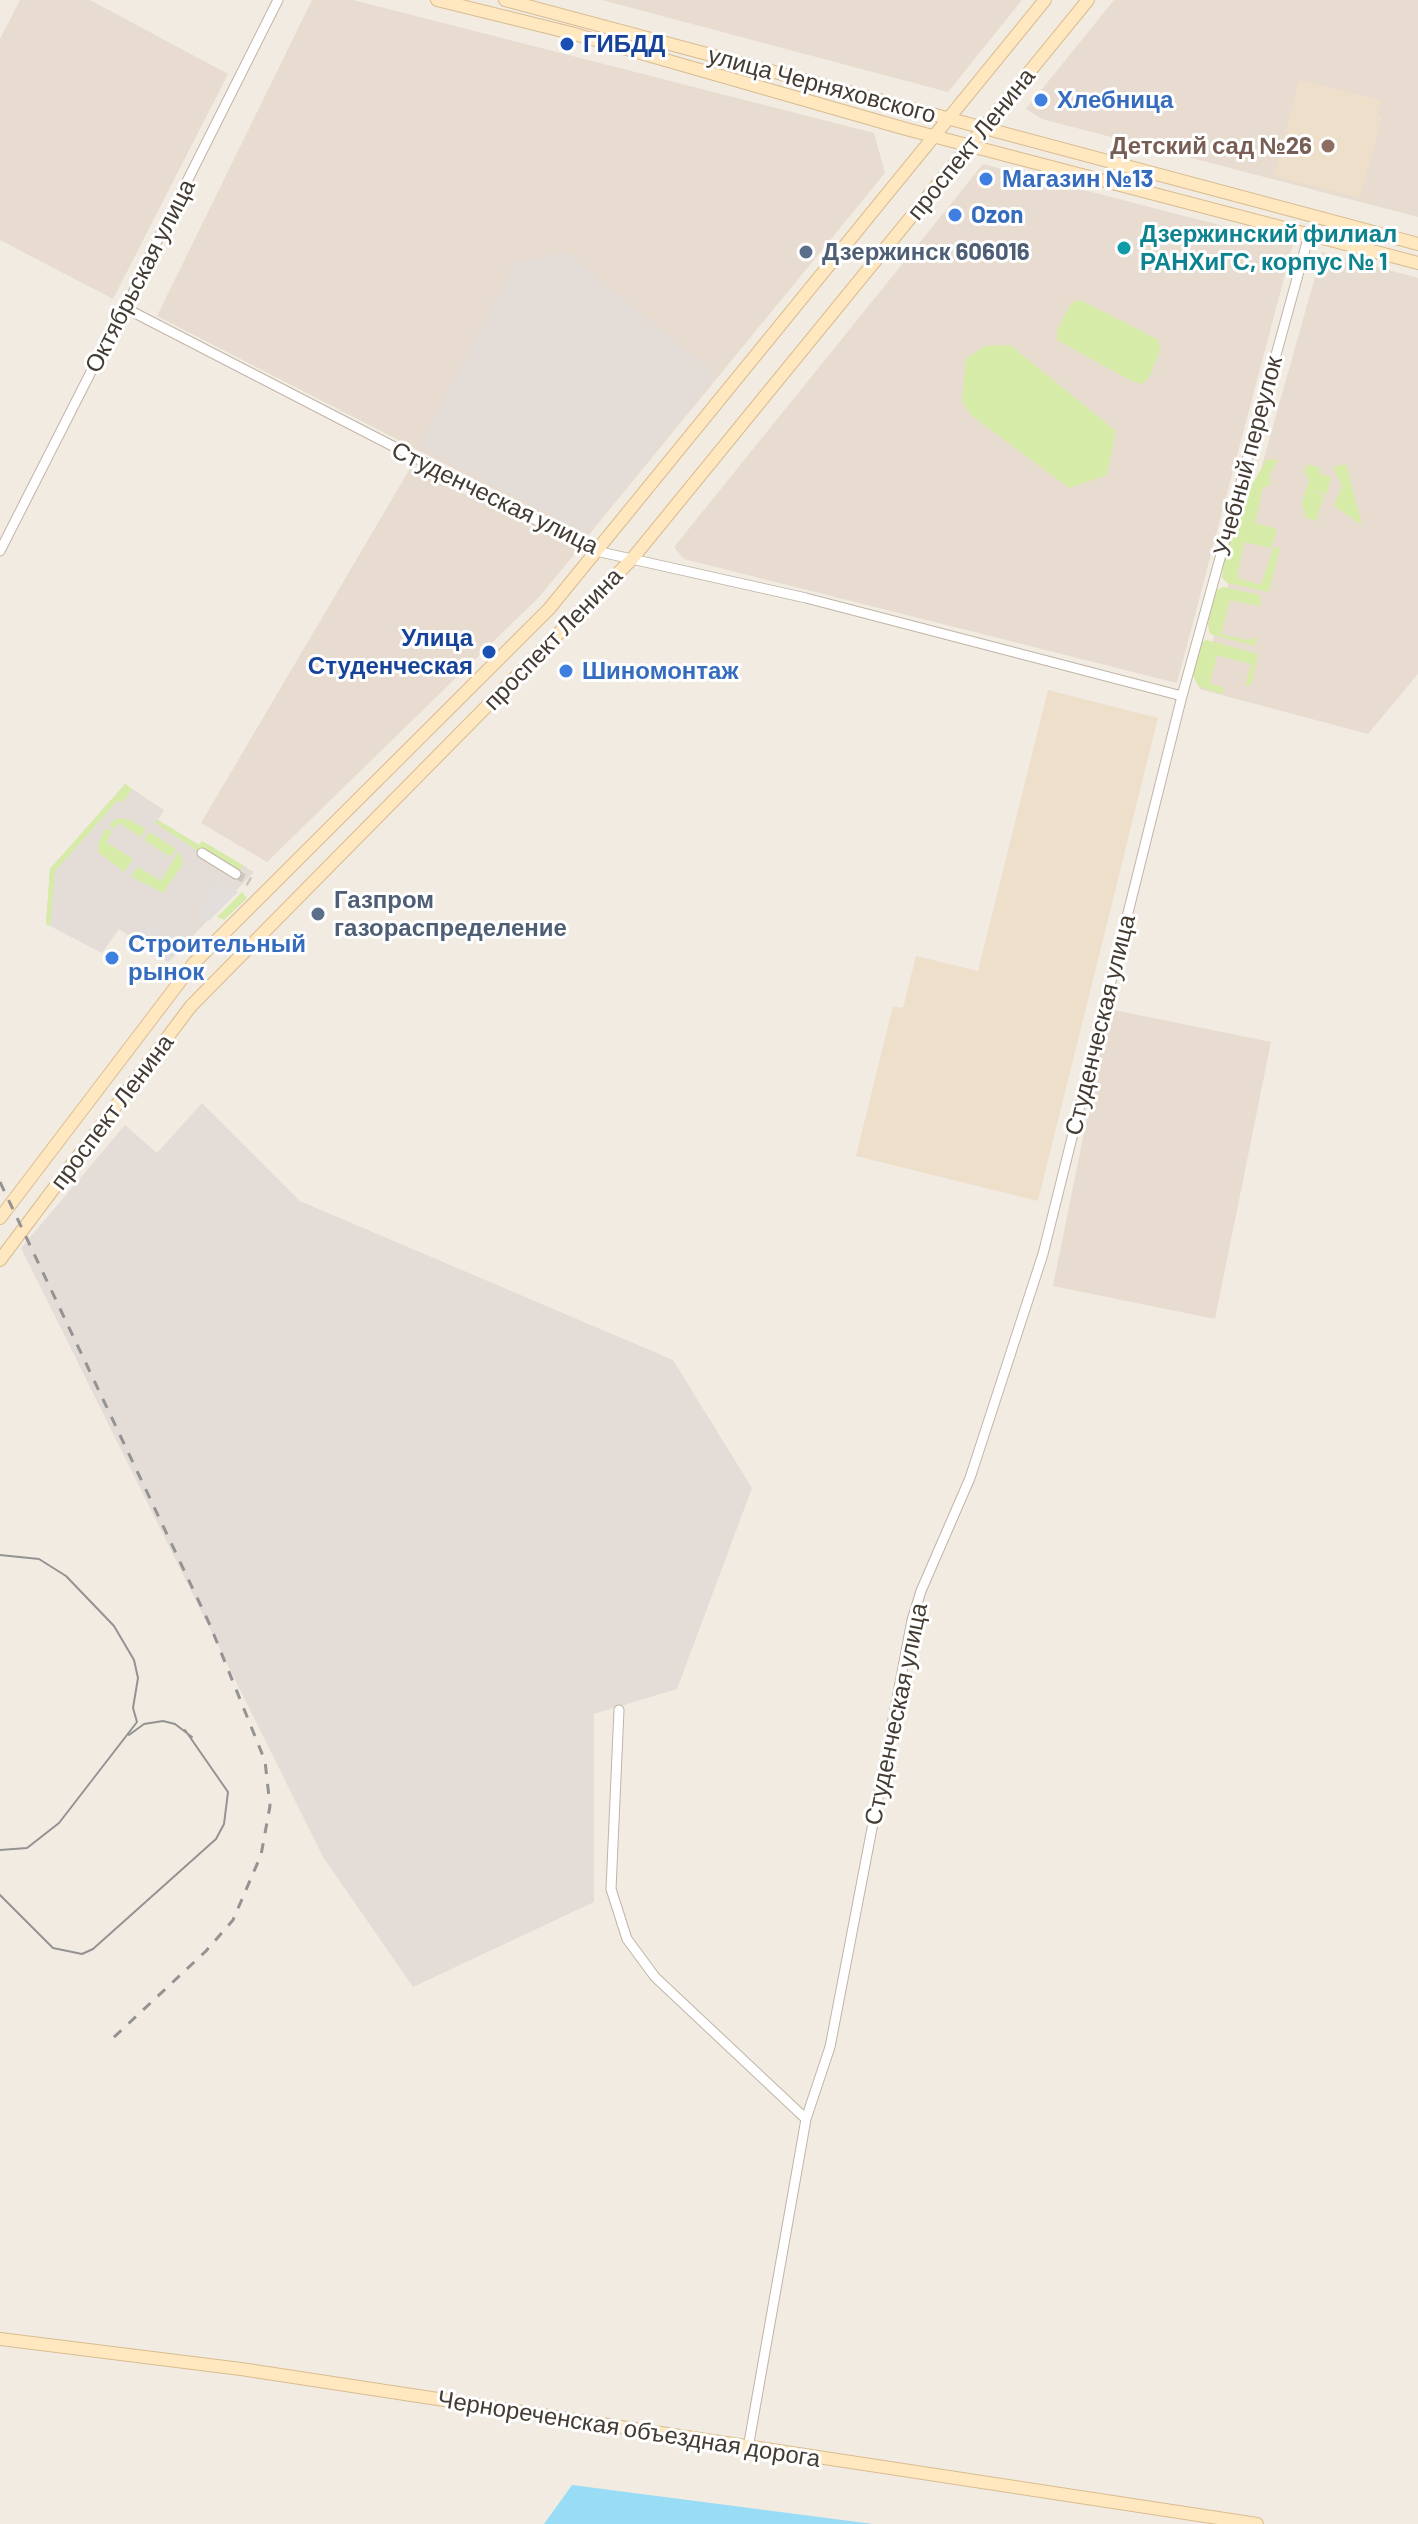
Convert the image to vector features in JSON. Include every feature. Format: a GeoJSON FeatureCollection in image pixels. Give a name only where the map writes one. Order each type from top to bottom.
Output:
{"type":"FeatureCollection","features":[{"type":"Feature","properties":{"kind":"main road"},"geometry":{"type":"LineString","coordinates":[[437,0],[571,33],[935,137],[1418,263]]}},
{"type":"Feature","properties":{"kind":"main road","name":"улица Черняховского"},"geometry":{"type":"LineString","coordinates":[[505,0],[1418,244]]}},
{"type":"Feature","properties":{"kind":"main road","name":"проспект Ленина"},"geometry":{"type":"LineString","coordinates":[[0,1218],[194,963],[549,609],[1045,0]]}},
{"type":"Feature","properties":{"kind":"main road","name":"проспект Ленина"},"geometry":{"type":"LineString","coordinates":[[0,1260],[215,978],[557,638],[632,559],[1088,0]]}},
{"type":"Feature","properties":{"kind":"main road","name":"Учебный переулок"},"geometry":{"type":"LineString","coordinates":[[1309,235],[1314,216]]}},
{"type":"Feature","properties":{"kind":"main road","name":"Чернореченская объездная дорога"},"geometry":{"type":"LineString","coordinates":[[0,2339],[241,2369],[1257,2524]]}},
{"type":"Feature","properties":{"kind":"street","name":"Октябрьская улица"},"geometry":{"type":"LineString","coordinates":[[0,551],[99,356],[127,309],[140,275],[278,0]]}},
{"type":"Feature","properties":{"kind":"street","name":"Учебный переулок"},"geometry":{"type":"LineString","coordinates":[[1182,696],[1309,235]]}},
{"type":"Feature","properties":{"kind":"street","name":"Студенческая улица"},"geometry":{"type":"LineString","coordinates":[[127,309],[596,551],[806,598],[1182,696],[1043,1254],[970,1478],[921,1591],[912,1620],[837,2016],[806,2119],[748,2448]]}},
{"type":"Feature","properties":{"kind":"street"},"geometry":{"type":"LineString","coordinates":[[202,853],[236,874]]}},
{"type":"Feature","properties":{"kind":"street"},"geometry":{"type":"LineString","coordinates":[[619,1710],[611,1889],[622,1929],[655,1977],[806,2119]]}},
{"type":"Feature","properties":{"kind":"shaded area"},"geometry":{"type":"Polygon","coordinates":[[[20,0],[90,0],[228,74],[113,299],[0,240],[0,39],[20,0]]]}},
{"type":"Feature","properties":{"kind":"shaded area"},"geometry":{"type":"Polygon","coordinates":[[[312,0],[353,0],[874,133],[885,173],[587,537],[157,316],[312,0]]]}},
{"type":"Feature","properties":{"kind":"shaded area"},"geometry":{"type":"Polygon","coordinates":[[[602,0],[1022,0],[948,92],[602,0]]]}},
{"type":"Feature","properties":{"kind":"shaded area"},"geometry":{"type":"Polygon","coordinates":[[[1114,0],[1418,0],[1418,217],[1042,119],[1026,109],[1114,0]]]}},
{"type":"Feature","properties":{"kind":"shaded area","name":"Детский сад №26"},"geometry":{"type":"Polygon","coordinates":[[[1299,80],[1382,101],[1378,116],[1382,117],[1360,198],[1274,176],[1299,80]]]}},
{"type":"Feature","properties":{"kind":"shaded area"},"geometry":{"type":"Polygon","coordinates":[[[983,164],[1293,244],[1177,683],[684,559],[674,547],[983,164]]]}},
{"type":"Feature","properties":{"kind":"shaded area"},"geometry":{"type":"Polygon","coordinates":[[[566,252],[717,375],[593,528],[582,532],[419,446],[515,262],[566,252]]]}},
{"type":"Feature","properties":{"kind":"shaded area"},"geometry":{"type":"Polygon","coordinates":[[[1322,252],[1418,278],[1418,674],[1368,734],[1199,689],[1322,252]]]}},
{"type":"Feature","properties":{"kind":"shaded area"},"geometry":{"type":"Polygon","coordinates":[[[411,467],[578,550],[540,596],[267,862],[201,823],[411,467]]]}},
{"type":"Feature","properties":{"kind":"shaded area"},"geometry":{"type":"Polygon","coordinates":[[[1048,690],[1158,718],[1038,1201],[856,1156],[893,1006],[903,1008],[916,956],[978,971],[1048,690]]]}},
{"type":"Feature","properties":{"kind":"shaded area"},"geometry":{"type":"Polygon","coordinates":[[[125,784],[164,810],[158,820],[199,845],[202,841],[254,872],[168,962],[119,929],[102,953],[46,924],[50,869],[125,784]]]}},
{"type":"Feature","properties":{"kind":"shaded area"},"geometry":{"type":"Polygon","coordinates":[[[218,880],[238,892],[209,921],[198,915],[218,880]]]}},
{"type":"Feature","properties":{"kind":"shaded area"},"geometry":{"type":"Polygon","coordinates":[[[147,927],[181,949],[168,962],[135,940],[147,927]]]}},
{"type":"Feature","properties":{"kind":"shaded area"},"geometry":{"type":"Polygon","coordinates":[[[1109,1009],[1271,1042],[1215,1319],[1053,1286],[1109,1009]]]}},
{"type":"Feature","properties":{"kind":"shaded area"},"geometry":{"type":"Polygon","coordinates":[[[202,1103],[300,1201],[673,1360],[752,1488],[677,1689],[594,1714],[594,1902],[413,1987],[323,1857],[21,1248],[125,1125],[157,1153],[202,1103]]]}},
{"type":"Feature","properties":{"kind":"green space"},"geometry":{"type":"Polygon","coordinates":[[[1080,300],[1157,339],[1161,348],[1149,378],[1141,384],[1130,380],[1057,340],[1057,331],[1071,303],[1080,300]]]}},
{"type":"Feature","properties":{"kind":"green space"},"geometry":{"type":"Polygon","coordinates":[[[1010,345],[1116,431],[1107,475],[1069,488],[971,415],[962,401],[966,359],[985,346],[1010,345]]]}},
{"type":"Feature","properties":{"kind":"green space"},"geometry":{"type":"Polygon","coordinates":[[[1267,459],[1278,460],[1270,474],[1270,486],[1263,487],[1255,523],[1277,529],[1271,548],[1244,542],[1237,578],[1261,585],[1274,547],[1280,548],[1269,592],[1227,583],[1222,577],[1225,548],[1242,490],[1253,483],[1267,459]]]}},
{"type":"Feature","properties":{"kind":"green space"},"geometry":{"type":"Polygon","coordinates":[[[1308,464],[1320,468],[1320,474],[1331,477],[1327,494],[1310,489],[1324,495],[1316,521],[1306,518],[1302,503],[1309,480],[1304,471],[1308,464]]]}},
{"type":"Feature","properties":{"kind":"green space"},"geometry":{"type":"Polygon","coordinates":[[[1346,464],[1362,525],[1334,506],[1342,486],[1333,467],[1346,464]]]}},
{"type":"Feature","properties":{"kind":"green space"},"geometry":{"type":"Polygon","coordinates":[[[1223,587],[1260,595],[1261,606],[1230,600],[1221,634],[1248,640],[1257,637],[1255,646],[1210,634],[1207,621],[1216,591],[1223,587]]]}},
{"type":"Feature","properties":{"kind":"green space"},"geometry":{"type":"Polygon","coordinates":[[[1207,640],[1258,654],[1251,685],[1245,686],[1251,664],[1217,655],[1210,683],[1224,688],[1222,694],[1198,686],[1193,675],[1201,642],[1207,640]]]}},
{"type":"Feature","properties":{"kind":"green space"},"geometry":{"type":"Polygon","coordinates":[[[125,784],[132,789],[123,802],[118,800],[55,871],[50,926],[46,924],[50,869],[125,784]]]}},
{"type":"Feature","properties":{"kind":"green space"},"geometry":{"type":"Polygon","coordinates":[[[117,818],[130,820],[146,829],[140,837],[119,823],[115,828],[109,825],[117,818]]]}},
{"type":"Feature","properties":{"kind":"green space"},"geometry":{"type":"Polygon","coordinates":[[[158,820],[199,845],[202,841],[243,865],[239,872],[198,851],[155,823],[158,820]]]}},
{"type":"Feature","properties":{"kind":"green space"},"geometry":{"type":"Polygon","coordinates":[[[106,828],[112,832],[106,842],[133,859],[124,872],[98,852],[99,841],[106,828]]]}},
{"type":"Feature","properties":{"kind":"green space"},"geometry":{"type":"Polygon","coordinates":[[[149,832],[176,849],[171,857],[144,840],[149,832]]]}},
{"type":"Feature","properties":{"kind":"green space"},"geometry":{"type":"Polygon","coordinates":[[[179,851],[183,864],[163,893],[131,876],[138,867],[161,881],[179,851]]]}},
{"type":"Feature","properties":{"kind":"green space"},"geometry":{"type":"Polygon","coordinates":[[[242,892],[247,898],[224,920],[217,917],[242,892]]]}},
{"type":"Feature","properties":{"kind":"water"},"geometry":{"type":"Polygon","coordinates":[[[572,2485],[873,2524],[544,2524],[572,2485]]]}},
{"type":"Feature","properties":{"kind":"tunnel"},"geometry":{"type":"LineString","coordinates":[[236,874],[250,882]]}},
{"type":"Feature","properties":{"kind":"tram line"},"geometry":{"type":"LineString","coordinates":[[0,1555],[39,1559],[66,1576],[114,1626],[134,1660],[138,1678],[133,1708],[137,1722],[59,1823],[27,1848],[0,1850]]}},
{"type":"Feature","properties":{"kind":"tram line"},"geometry":{"type":"LineString","coordinates":[[129,1735],[144,1724],[163,1721],[175,1724],[192,1737]]}},
{"type":"Feature","properties":{"kind":"tram line"},"geometry":{"type":"LineString","coordinates":[[0,1895],[53,1948],[82,1954],[93,1949],[216,1839],[224,1824],[228,1792],[185,1730]]}},
{"type":"Feature","properties":{"kind":"railway"},"geometry":{"type":"LineString","coordinates":[[0,1182],[210,1625],[265,1761],[270,1806],[261,1855],[233,1920],[206,1951],[112,2039]]}},
{"type":"Feature","properties":{"kind":"place","name":"ГИБДД"},"geometry":{"type":"Point","coordinates":[567,44]}},
{"type":"Feature","properties":{"kind":"place","name":"Хлебница"},"geometry":{"type":"Point","coordinates":[1041,100]}},
{"type":"Feature","properties":{"kind":"place","name":"Детский сад №26"},"geometry":{"type":"Point","coordinates":[1328,146]}},
{"type":"Feature","properties":{"kind":"place","name":"Магазин №13"},"geometry":{"type":"Point","coordinates":[986,179]}},
{"type":"Feature","properties":{"kind":"place","name":"Ozon"},"geometry":{"type":"Point","coordinates":[955,215]}},
{"type":"Feature","properties":{"kind":"place","name":"Дзержинский филиал РАНХиГС, корпус № 1"},"geometry":{"type":"Point","coordinates":[1124,248]}},
{"type":"Feature","properties":{"kind":"place","name":"Дзержинск 606016"},"geometry":{"type":"Point","coordinates":[806,252]}},
{"type":"Feature","properties":{"kind":"place","name":"Улица Студенческая"},"geometry":{"type":"Point","coordinates":[489,652]}},
{"type":"Feature","properties":{"kind":"place","name":"Шиномонтаж"},"geometry":{"type":"Point","coordinates":[566,671]}},
{"type":"Feature","properties":{"kind":"place","name":"Газпром газораспределение"},"geometry":{"type":"Point","coordinates":[318,914]}},
{"type":"Feature","properties":{"kind":"place","name":"Строительный рынок"},"geometry":{"type":"Point","coordinates":[112,958]}}]}
